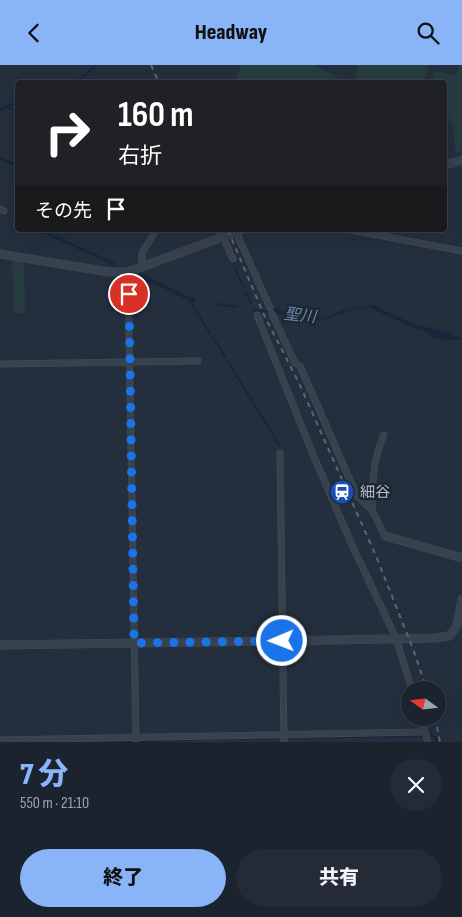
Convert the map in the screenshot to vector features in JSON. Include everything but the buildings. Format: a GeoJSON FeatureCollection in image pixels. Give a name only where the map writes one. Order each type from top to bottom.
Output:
{"type":"FeatureCollection","features":[{"type":"Feature","properties":{"kind":"street"},"geometry":{"type":"LineString","coordinates":[[447,164],[462,160]]}},
{"type":"Feature","properties":{"kind":"street"},"geometry":{"type":"LineString","coordinates":[[142,267],[142,253],[155,232]]}},
{"type":"Feature","properties":{"kind":"street"},"geometry":{"type":"LineString","coordinates":[[0,254],[109,272],[128,272],[236,232]]}},
{"type":"Feature","properties":{"kind":"street"},"geometry":{"type":"LineString","coordinates":[[238,232],[270,308]]}},
{"type":"Feature","properties":{"kind":"street"},"geometry":{"type":"LineString","coordinates":[[362,232],[462,251]]}},
{"type":"Feature","properties":{"kind":"street"},"geometry":{"type":"LineString","coordinates":[[223,237],[233,259]]}},
{"type":"Feature","properties":{"kind":"street"},"geometry":{"type":"LineString","coordinates":[[128,272],[136,740]]}},
{"type":"Feature","properties":{"kind":"street"},"geometry":{"type":"LineString","coordinates":[[272,314],[295,363],[300,365],[358,496],[372,511],[385,536],[462,558]]}},
{"type":"Feature","properties":{"kind":"street"},"geometry":{"type":"LineString","coordinates":[[257,315],[344,528],[396,638],[409,681]]}},
{"type":"Feature","properties":{"kind":"street"},"geometry":{"type":"LineString","coordinates":[[0,364],[198,361]]}},
{"type":"Feature","properties":{"kind":"street"},"geometry":{"type":"LineString","coordinates":[[372,511],[372,485],[380,444],[384,435]]}},
{"type":"Feature","properties":{"kind":"street"},"geometry":{"type":"LineString","coordinates":[[280,453],[284,742]]}},
{"type":"Feature","properties":{"kind":"street"},"geometry":{"type":"LineString","coordinates":[[0,645],[282,641],[449,636],[457,627],[462,599]]}},
{"type":"Feature","properties":{"kind":"street"},"geometry":{"type":"LineString","coordinates":[[423,726],[428,742]]}},
{"type":"Feature","properties":{"kind":"street"},"geometry":{"type":"LineString","coordinates":[[0,740],[136,740],[284,734],[425,732]]}},
{"type":"Feature","properties":{"kind":"green space"},"geometry":{"type":"Polygon","coordinates":[[[241,65],[315,65],[342,80],[235,80],[241,65]]]}},
{"type":"Feature","properties":{"kind":"green space"},"geometry":{"type":"Polygon","coordinates":[[[358,65],[429,65],[425,80],[354,80],[358,65]]]}},
{"type":"Feature","properties":{"kind":"green space"},"geometry":{"type":"Polygon","coordinates":[[[459,65],[462,65],[462,151],[456,153],[452,124],[447,117],[447,80],[432,80],[434,71],[456,75],[459,65]]]}},
{"type":"Feature","properties":{"kind":"green space"},"geometry":{"type":"Polygon","coordinates":[[[12,260],[24,261],[25,313],[14,313],[12,260]]]}},
{"type":"Feature","properties":{"kind":"green space"},"geometry":{"type":"Polygon","coordinates":[[[223,737],[223,742],[153,742],[152,739],[223,737]]]}},
{"type":"Feature","properties":{"kind":"water"},"geometry":{"type":"Polygon","coordinates":[[[41,232],[47,232],[116,263],[115,266],[41,232]]]}},
{"type":"Feature","properties":{"kind":"water"},"geometry":{"type":"Polygon","coordinates":[[[137,271],[185,295],[195,298],[195,302],[192,303],[172,292],[134,276],[137,271]]]}},
{"type":"Feature","properties":{"kind":"water"},"geometry":{"type":"Polygon","coordinates":[[[372,305],[414,324],[451,333],[462,338],[462,340],[435,338],[423,330],[368,307],[319,320],[288,317],[275,313],[272,308],[307,315],[310,318],[323,318],[372,305]]]}},
{"type":"Feature","properties":{"kind":"waterway"},"geometry":{"type":"LineString","coordinates":[[80,80],[96,65]]}},
{"type":"Feature","properties":{"kind":"waterway"},"geometry":{"type":"LineString","coordinates":[[8,106],[15,104]]}},
{"type":"Feature","properties":{"kind":"waterway"},"geometry":{"type":"LineString","coordinates":[[0,109],[4,107]]}},
{"type":"Feature","properties":{"kind":"waterway"},"geometry":{"type":"LineString","coordinates":[[6,107],[15,111]]}},
{"type":"Feature","properties":{"kind":"waterway"},"geometry":{"type":"LineString","coordinates":[[0,158],[15,165]]}},
{"type":"Feature","properties":{"kind":"waterway"},"geometry":{"type":"LineString","coordinates":[[231,261],[234,264]]}},
{"type":"Feature","properties":{"kind":"waterway"},"geometry":{"type":"LineString","coordinates":[[235,268],[243,286]]}},
{"type":"Feature","properties":{"kind":"waterway"},"geometry":{"type":"LineString","coordinates":[[245,291],[251,303]]}},
{"type":"Feature","properties":{"kind":"waterway"},"geometry":{"type":"LineString","coordinates":[[190,301],[210,333]]}},
{"type":"Feature","properties":{"kind":"waterway","name":"聖川"},"geometry":{"type":"LineString","coordinates":[[218,304],[236,307]]}},
{"type":"Feature","properties":{"kind":"waterway","name":"聖川"},"geometry":{"type":"LineString","coordinates":[[334,315],[350,308],[358,307]]}},
{"type":"Feature","properties":{"kind":"waterway","name":"聖川"},"geometry":{"type":"LineString","coordinates":[[253,310],[270,312]]}},
{"type":"Feature","properties":{"kind":"waterway","name":"聖川"},"geometry":{"type":"LineString","coordinates":[[307,316],[317,318]]}},
{"type":"Feature","properties":{"kind":"waterway"},"geometry":{"type":"LineString","coordinates":[[213,337],[225,357]]}},
{"type":"Feature","properties":{"kind":"waterway"},"geometry":{"type":"LineString","coordinates":[[228,362],[280,446]]}},
{"type":"Feature","properties":{"kind":"waterway"},"geometry":{"type":"LineString","coordinates":[[287,738],[423,736]]}},
{"type":"Feature","properties":{"kind":"waterway"},"geometry":{"type":"LineString","coordinates":[[430,736],[434,736],[437,742]]}},
{"type":"Feature","properties":{"kind":"waterway"},"geometry":{"type":"LineString","coordinates":[[239,739],[282,738]]}},
{"type":"Feature","properties":{"kind":"waterway"},"geometry":{"type":"LineString","coordinates":[[197,740],[235,739]]}},
{"type":"Feature","properties":{"kind":"waterway"},"geometry":{"type":"LineString","coordinates":[[139,741],[194,740]]}},
{"type":"Feature","properties":{"kind":"waterway"},"geometry":{"type":"LineString","coordinates":[[80,742],[133,741]]}},
{"type":"Feature","properties":{"kind":"railway"},"geometry":{"type":"LineString","coordinates":[[151,65],[158,80]]}},
{"type":"Feature","properties":{"kind":"railway"},"geometry":{"type":"LineString","coordinates":[[229,232],[264,315],[299,383],[376,556],[424,681]]}},
{"type":"Feature","properties":{"kind":"railway"},"geometry":{"type":"LineString","coordinates":[[437,726],[440,742]]}},
{"type":"Feature","properties":{"kind":"place","name":"細谷"},"geometry":{"type":"Point","coordinates":[342,492]}},
{"type":"Feature","properties":{"kind":"route"},"geometry":{"type":"LineString","coordinates":[[129,294],[134,643],[282,641]]}}]}
